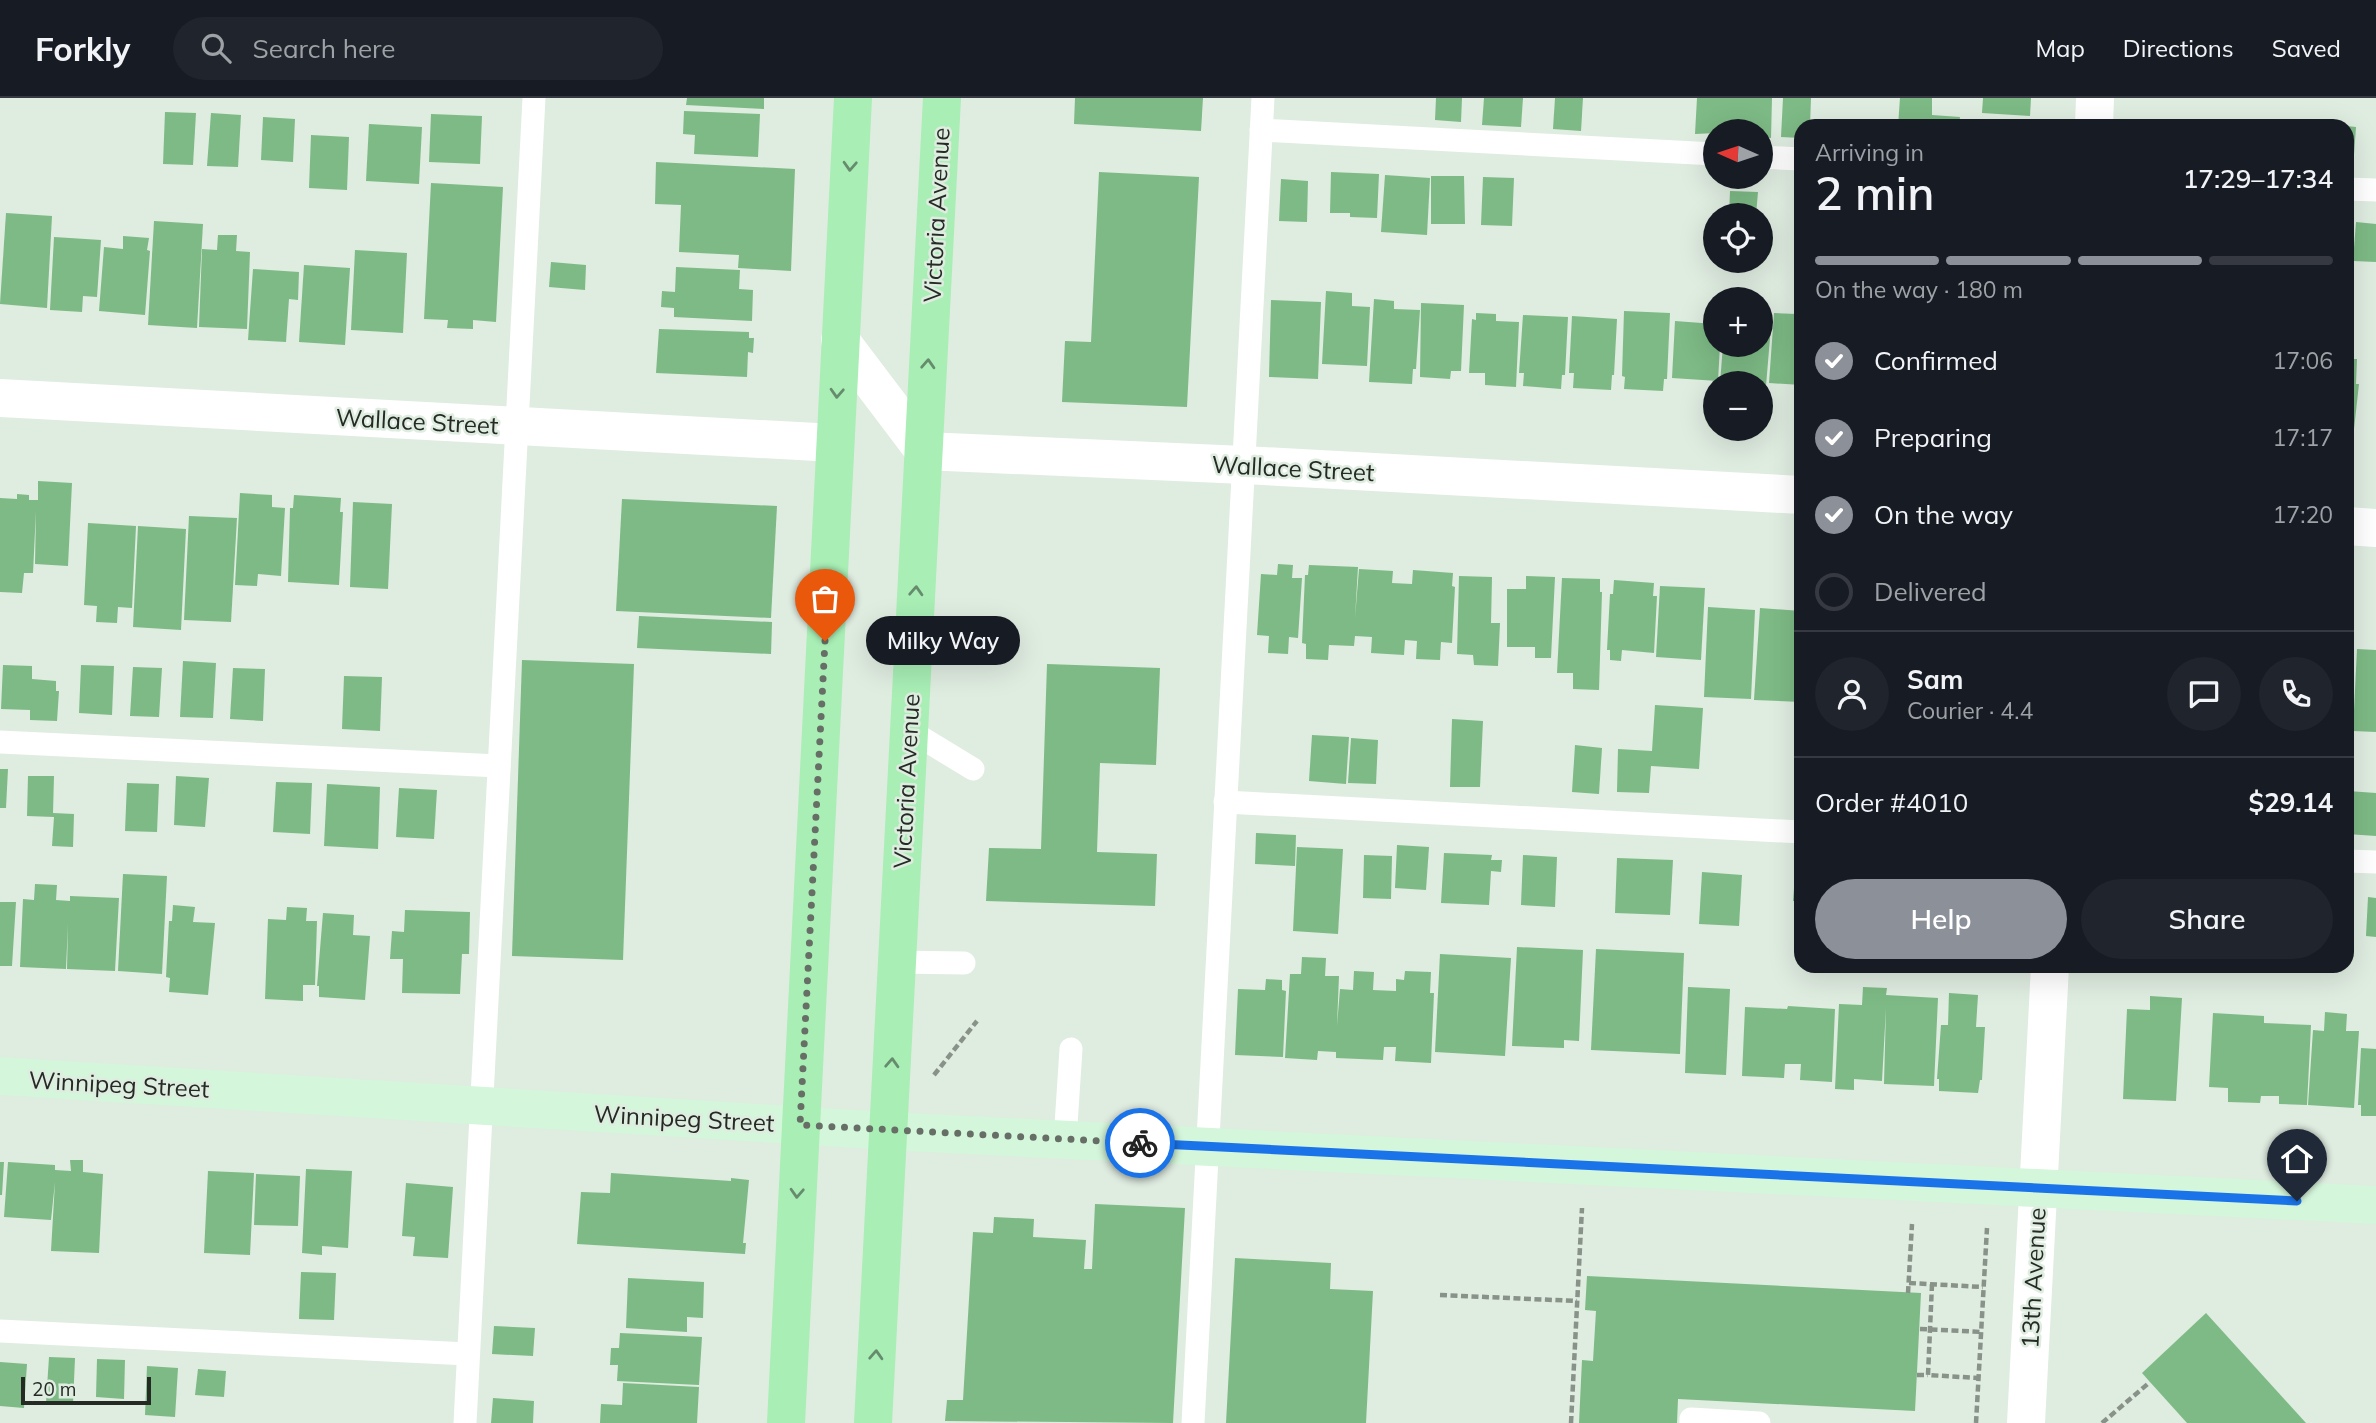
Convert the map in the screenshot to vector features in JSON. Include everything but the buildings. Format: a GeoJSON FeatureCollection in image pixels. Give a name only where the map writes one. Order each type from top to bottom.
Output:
{"type":"FeatureCollection","features":[{"type":"Feature","properties":{"kind":"main road"},"geometry":{"type":"LineString","coordinates":[[786,1423],[853,98]]}},
{"type":"Feature","properties":{"kind":"main road","name":"Victoria Avenue"},"geometry":{"type":"LineString","coordinates":[[873,1423],[942,98]]}},
{"type":"Feature","properties":{"kind":"street"},"geometry":{"type":"LineString","coordinates":[[2094,119],[2095,98]]}},
{"type":"Feature","properties":{"kind":"street"},"geometry":{"type":"LineString","coordinates":[[840,340],[924,451]]}},
{"type":"Feature","properties":{"kind":"street","name":"Wallace Street"},"geometry":{"type":"LineString","coordinates":[[0,398],[835,443]]}},
{"type":"Feature","properties":{"kind":"street","name":"Wallace Street"},"geometry":{"type":"LineString","coordinates":[[924,451],[1794,495]]}},
{"type":"Feature","properties":{"kind":"street"},"geometry":{"type":"LineString","coordinates":[[2354,526],[2376,528]]}},
{"type":"Feature","properties":{"kind":"street","name":"13th Avenue"},"geometry":{"type":"LineString","coordinates":[[2026,1423],[2050,973]]}},
{"type":"Feature","properties":{"kind":"street","name":"Winnipeg Street"},"geometry":{"type":"LineString","coordinates":[[0,1076],[888,1131],[2376,1205]]}},
{"type":"Feature","properties":{"kind":"lane"},"geometry":{"type":"LineString","coordinates":[[465,1423],[534,98]]}},
{"type":"Feature","properties":{"kind":"lane"},"geometry":{"type":"LineString","coordinates":[[1193,1423],[1263,98]]}},
{"type":"Feature","properties":{"kind":"lane"},"geometry":{"type":"LineString","coordinates":[[1261,130],[1703,153]]}},
{"type":"Feature","properties":{"kind":"lane"},"geometry":{"type":"LineString","coordinates":[[1773,158],[1794,159]]}},
{"type":"Feature","properties":{"kind":"lane"},"geometry":{"type":"LineString","coordinates":[[2354,188],[2376,190]]}},
{"type":"Feature","properties":{"kind":"lane"},"geometry":{"type":"LineString","coordinates":[[909,730],[973,769]]}},
{"type":"Feature","properties":{"kind":"lane"},"geometry":{"type":"LineString","coordinates":[[0,742],[499,766]]}},
{"type":"Feature","properties":{"kind":"lane"},"geometry":{"type":"LineString","coordinates":[[1225,802],[1794,832]]}},
{"type":"Feature","properties":{"kind":"lane"},"geometry":{"type":"LineString","coordinates":[[2354,860],[2376,862]]}},
{"type":"Feature","properties":{"kind":"lane"},"geometry":{"type":"LineString","coordinates":[[897,962],[964,963]]}},
{"type":"Feature","properties":{"kind":"lane"},"geometry":{"type":"LineString","coordinates":[[1065,1140],[1071,1049]]}},
{"type":"Feature","properties":{"kind":"lane"},"geometry":{"type":"LineString","coordinates":[[0,1331],[468,1354]]}},
{"type":"Feature","properties":{"kind":"lane"},"geometry":{"type":"LineString","coordinates":[[1691,1423],[1691,1419],[1759,1423]]}},
{"type":"Feature","properties":{"kind":"path"},"geometry":{"type":"LineString","coordinates":[[1571,1423],[1584,1165]]}},
{"type":"Feature","properties":{"kind":"path"},"geometry":{"type":"LineString","coordinates":[[1908,1293],[1915,1181]]}},
{"type":"Feature","properties":{"kind":"path"},"geometry":{"type":"LineString","coordinates":[[1976,1423],[1989,1185]]}},
{"type":"Feature","properties":{"kind":"path"},"geometry":{"type":"LineString","coordinates":[[1909,1283],[1983,1287]]}},
{"type":"Feature","properties":{"kind":"path"},"geometry":{"type":"LineString","coordinates":[[1928,1375],[1932,1284]]}},
{"type":"Feature","properties":{"kind":"path"},"geometry":{"type":"LineString","coordinates":[[1440,1295],[1577,1301]]}},
{"type":"Feature","properties":{"kind":"path"},"geometry":{"type":"LineString","coordinates":[[1920,1329],[2030,1334]]}},
{"type":"Feature","properties":{"kind":"path"},"geometry":{"type":"LineString","coordinates":[[1917,1375],[1978,1378]]}},
{"type":"Feature","properties":{"kind":"path"},"geometry":{"type":"LineString","coordinates":[[2102,1423],[2150,1382]]}},
{"type":"Feature","properties":{"kind":"way so far"},"geometry":{"type":"LineString","coordinates":[[825,641],[800,1125],[1140,1143]]}},
{"type":"Feature","properties":{"kind":"place","name":"Milky Way"},"geometry":{"type":"Point","coordinates":[825,641]}},
{"type":"Feature","properties":{"kind":"route"},"geometry":{"type":"LineString","coordinates":[[1140,1143],[2297,1201]]}}]}
